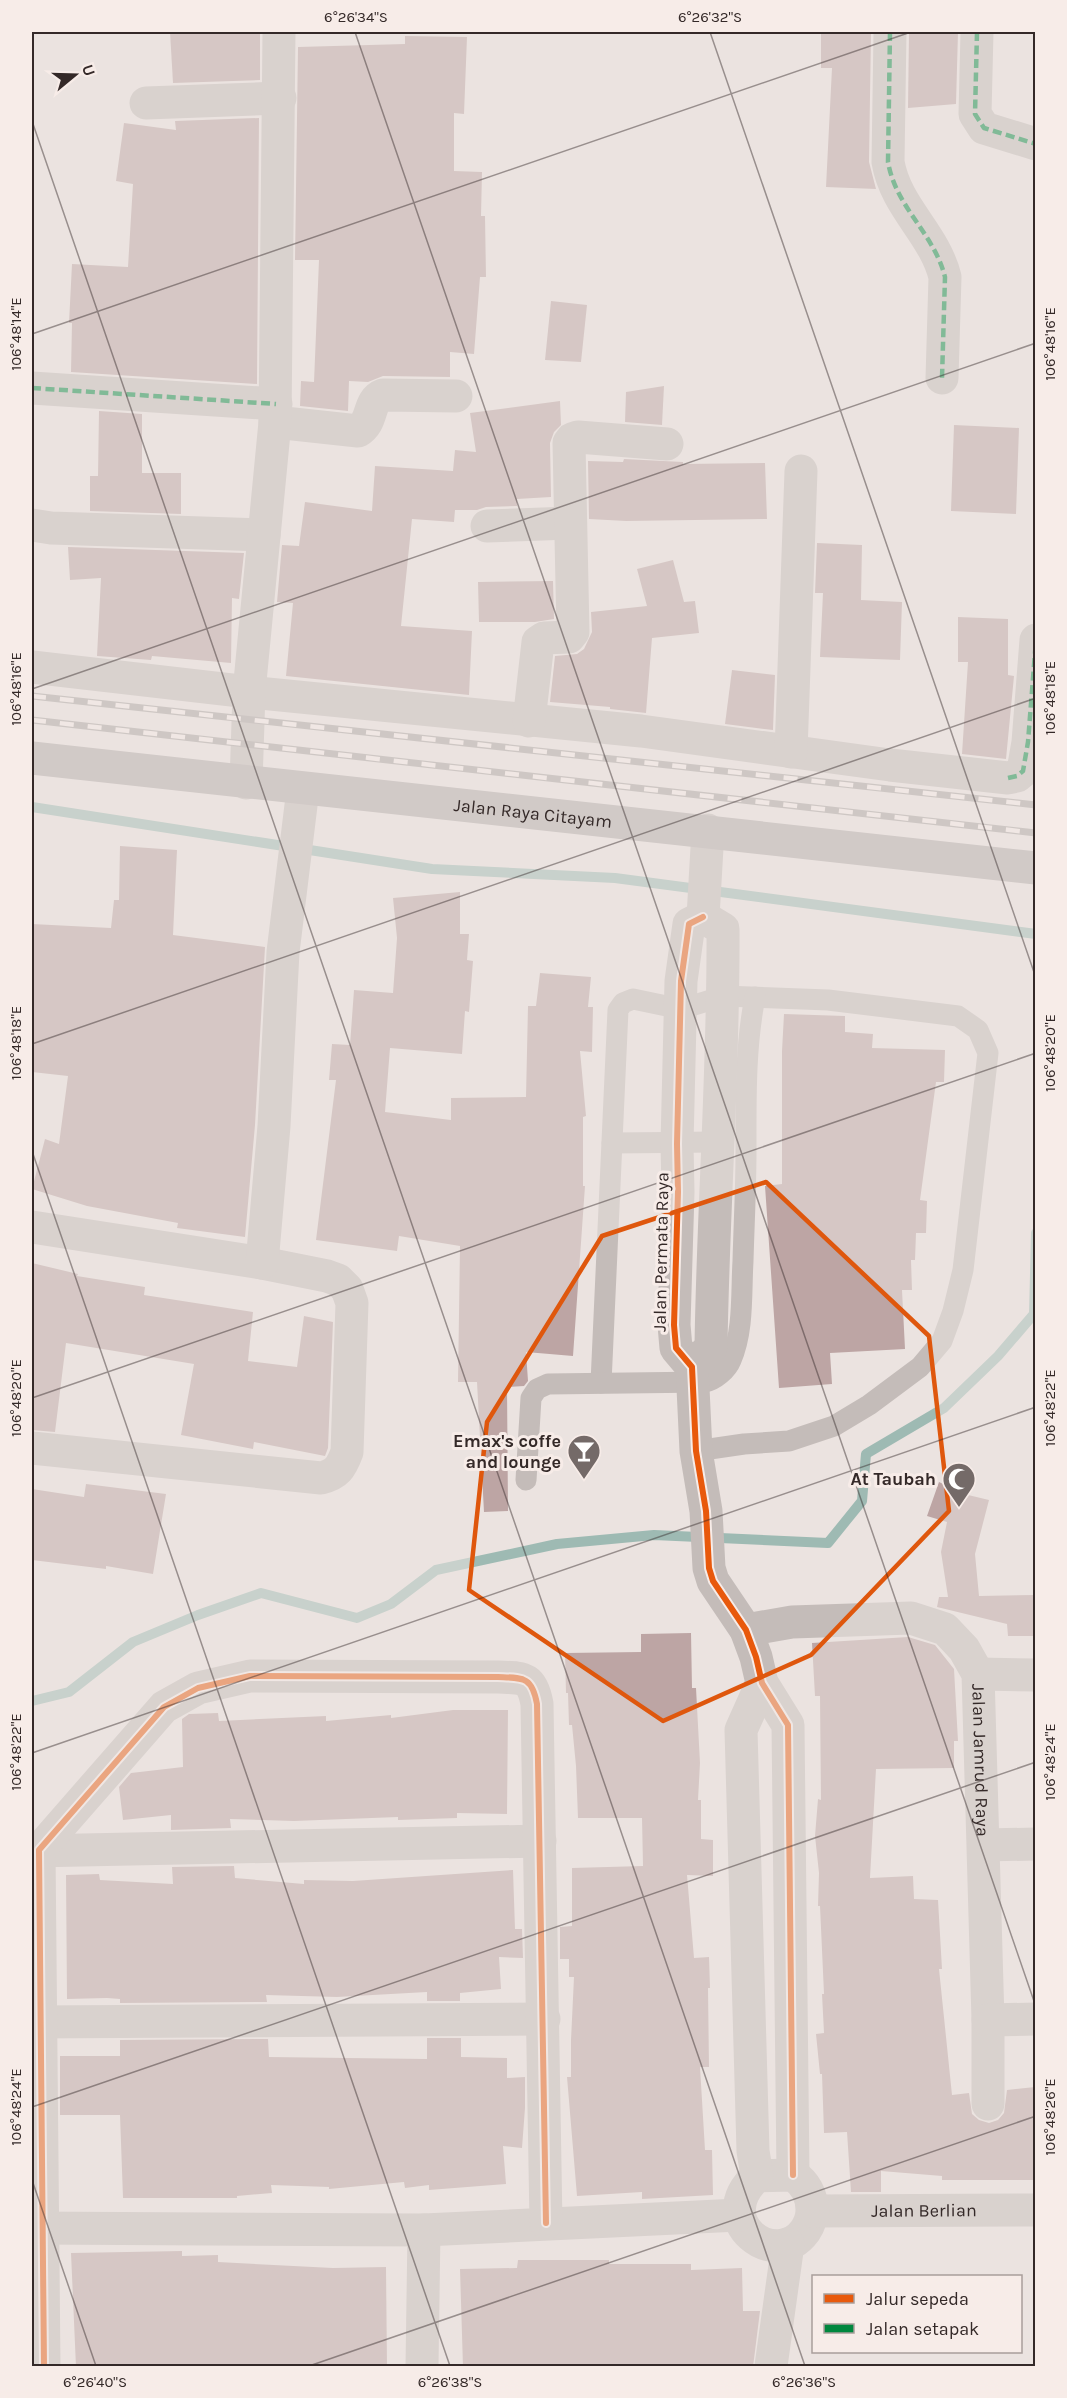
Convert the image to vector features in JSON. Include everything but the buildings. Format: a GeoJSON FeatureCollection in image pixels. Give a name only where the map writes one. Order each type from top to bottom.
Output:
{"type":"FeatureCollection","features":[{"type":"Feature","properties":{"kind":"main road","name":"Jalan Raya Citayam"},"geometry":{"type":"LineString","coordinates":[[32,758],[246,783],[301,804],[707,844],[1035,868]]}},
{"type":"Feature","properties":{"kind":"street"},"geometry":{"type":"LineString","coordinates":[[246,783],[249,692],[275,413],[279,32]]}},
{"type":"Feature","properties":{"kind":"street"},"geometry":{"type":"LineString","coordinates":[[890,32],[888,162],[891,180],[906,209],[942,264],[945,277],[942,378]]}},
{"type":"Feature","properties":{"kind":"street"},"geometry":{"type":"LineString","coordinates":[[978,32],[975,114],[984,128],[1035,144]]}},
{"type":"Feature","properties":{"kind":"street"},"geometry":{"type":"LineString","coordinates":[[146,104],[280,98]]}},
{"type":"Feature","properties":{"kind":"street"},"geometry":{"type":"LineString","coordinates":[[32,388],[275,413],[358,431],[369,421],[374,401],[383,395],[456,396]]}},
{"type":"Feature","properties":{"kind":"street"},"geometry":{"type":"LineString","coordinates":[[528,721],[538,642],[544,638],[568,637],[573,632],[569,443],[578,437],[667,444]]}},
{"type":"Feature","properties":{"kind":"street"},"geometry":{"type":"LineString","coordinates":[[791,752],[801,471]]}},
{"type":"Feature","properties":{"kind":"street"},"geometry":{"type":"LineString","coordinates":[[487,526],[570,523]]}},
{"type":"Feature","properties":{"kind":"street"},"geometry":{"type":"LineString","coordinates":[[32,525],[51,528],[264,535]]}},
{"type":"Feature","properties":{"kind":"street"},"geometry":{"type":"LineString","coordinates":[[32,667],[249,692],[641,731],[1008,778],[1017,776],[1023,771],[1028,742],[1035,640]]}},
{"type":"Feature","properties":{"kind":"street"},"geometry":{"type":"LineString","coordinates":[[262,1263],[274,1126],[283,952],[301,804]]}},
{"type":"Feature","properties":{"kind":"street"},"geometry":{"type":"LineString","coordinates":[[707,844],[703,909],[723,929],[739,997],[718,1142],[712,1257],[711,1347],[693,1375],[696,1450],[706,1511],[709,1568],[719,1593],[746,1630],[758,1663],[762,1683],[788,1725],[793,2175]]}},
{"type":"Feature","properties":{"kind":"street","name":"Jalan Permata Raya"},"geometry":{"type":"LineString","coordinates":[[693,1375],[676,1348],[677,1144],[681,981],[689,924],[703,909]]}},
{"type":"Feature","properties":{"kind":"street"},"geometry":{"type":"LineString","coordinates":[[32,1227],[262,1263],[327,1276],[338,1280],[347,1289],[352,1304],[346,1452],[341,1467],[334,1474],[321,1478],[32,1448]]}},
{"type":"Feature","properties":{"kind":"street","name":"Jalan Jamrud Raya"},"geometry":{"type":"LineString","coordinates":[[746,1630],[792,1622],[911,1618],[945,1629],[964,1649],[978,1674],[984,1845],[988,2104]]}},
{"type":"Feature","properties":{"kind":"street"},"geometry":{"type":"LineString","coordinates":[[978,1674],[1035,1675]]}},
{"type":"Feature","properties":{"kind":"street"},"geometry":{"type":"LineString","coordinates":[[44,2367],[38,2228],[35,1850],[164,1707],[198,1688],[250,1676],[523,1678],[534,1688],[537,1704],[546,2223]]}},
{"type":"Feature","properties":{"kind":"street"},"geometry":{"type":"LineString","coordinates":[[756,2176],[753,2151],[741,1730],[762,1683]]}},
{"type":"Feature","properties":{"kind":"street"},"geometry":{"type":"LineString","coordinates":[[35,1850],[540,1841]]}},
{"type":"Feature","properties":{"kind":"street"},"geometry":{"type":"LineString","coordinates":[[984,1845],[1035,1844]]}},
{"type":"Feature","properties":{"kind":"street"},"geometry":{"type":"LineString","coordinates":[[37,2022],[544,2019]]}},
{"type":"Feature","properties":{"kind":"street"},"geometry":{"type":"LineString","coordinates":[[988,2020],[1035,2019]]}},
{"type":"Feature","properties":{"kind":"street"},"geometry":{"type":"LineString","coordinates":[[793,2175],[800,2180],[810,2194],[813,2211],[809,2225],[800,2237],[788,2244],[772,2246],[757,2241],[745,2230],[739,2215],[739,2200],[745,2186],[756,2176],[793,2175]]}},
{"type":"Feature","properties":{"kind":"street","name":"Jalan Berlian"},"geometry":{"type":"LineString","coordinates":[[813,2211],[1035,2210]]}},
{"type":"Feature","properties":{"kind":"street"},"geometry":{"type":"LineString","coordinates":[[38,2228],[424,2230],[739,2215]]}},
{"type":"Feature","properties":{"kind":"street"},"geometry":{"type":"LineString","coordinates":[[422,2367],[424,2230]]}},
{"type":"Feature","properties":{"kind":"street"},"geometry":{"type":"LineString","coordinates":[[771,2367],[788,2244]]}},
{"type":"Feature","properties":{"kind":"lane"},"geometry":{"type":"LineString","coordinates":[[526,1480],[531,1398],[537,1389],[548,1384],[601,1383],[693,1375],[714,1380],[730,1364],[738,1333],[742,1299],[747,1076],[751,1018],[739,997]]}},
{"type":"Feature","properties":{"kind":"lane"},"geometry":{"type":"LineString","coordinates":[[601,1383],[618,1010],[623,1003],[633,999],[681,1009],[739,997],[828,1000],[958,1016],[978,1030],[988,1053],[963,1270],[953,1311],[942,1341],[920,1367],[869,1405],[834,1426],[789,1441],[696,1450]]}},
{"type":"Feature","properties":{"kind":"lane"},"geometry":{"type":"LineString","coordinates":[[612,1143],[718,1142]]}},
{"type":"Feature","properties":{"kind":"highlighted area"},"geometry":{"type":"Polygon","coordinates":[[[766,1182],[929,1336],[949,1511],[811,1655],[663,1721],[469,1590],[487,1422],[602,1236],[766,1182]]]}},
{"type":"Feature","properties":{"kind":"waterway"},"geometry":{"type":"LineString","coordinates":[[32,807],[432,869],[615,878],[1036,934]]}},
{"type":"Feature","properties":{"kind":"waterway"},"geometry":{"type":"LineString","coordinates":[[32,1701],[69,1692],[133,1642],[198,1615],[261,1593],[357,1618],[391,1604],[436,1570],[557,1544],[654,1535],[828,1543],[862,1501],[866,1454],[944,1408],[998,1356],[1034,1314],[1036,1233]]}},
{"type":"Feature","properties":{"kind":"railway"},"geometry":{"type":"LineString","coordinates":[[32,696],[1036,805]]}},
{"type":"Feature","properties":{"kind":"railway"},"geometry":{"type":"LineString","coordinates":[[32,720],[1036,833]]}},
{"type":"Feature","properties":{"kind":"marked path"},"geometry":{"type":"LineString","coordinates":[[890,32],[888,162],[899,193],[933,247],[945,277],[942,378]]}},
{"type":"Feature","properties":{"kind":"marked path"},"geometry":{"type":"LineString","coordinates":[[977,32],[975,114],[984,128],[1036,144]]}},
{"type":"Feature","properties":{"kind":"marked path"},"geometry":{"type":"LineString","coordinates":[[32,388],[276,404]]}},
{"type":"Feature","properties":{"kind":"marked path"},"geometry":{"type":"LineString","coordinates":[[1008,778],[1017,776],[1023,771],[1028,742],[1036,640]]}},
{"type":"Feature","properties":{"kind":"cycle path"},"geometry":{"type":"LineString","coordinates":[[703,917],[689,924],[681,981],[674,1325],[676,1348],[692,1367],[696,1451],[706,1511],[709,1568],[713,1581],[746,1630],[762,1683],[788,1725],[793,2175]]}},
{"type":"Feature","properties":{"kind":"cycle path"},"geometry":{"type":"LineString","coordinates":[[44,2366],[39,1850],[164,1707],[198,1688],[250,1676],[507,1677],[525,1680],[529,1683],[537,1704],[546,2223]]}},
{"type":"Feature","properties":{"kind":"place","name":"Emax's coffe and lounge"},"geometry":{"type":"Point","coordinates":[584,1480]}},
{"type":"Feature","properties":{"kind":"place","name":"At Taubah"},"geometry":{"type":"Point","coordinates":[959,1508]}}]}
